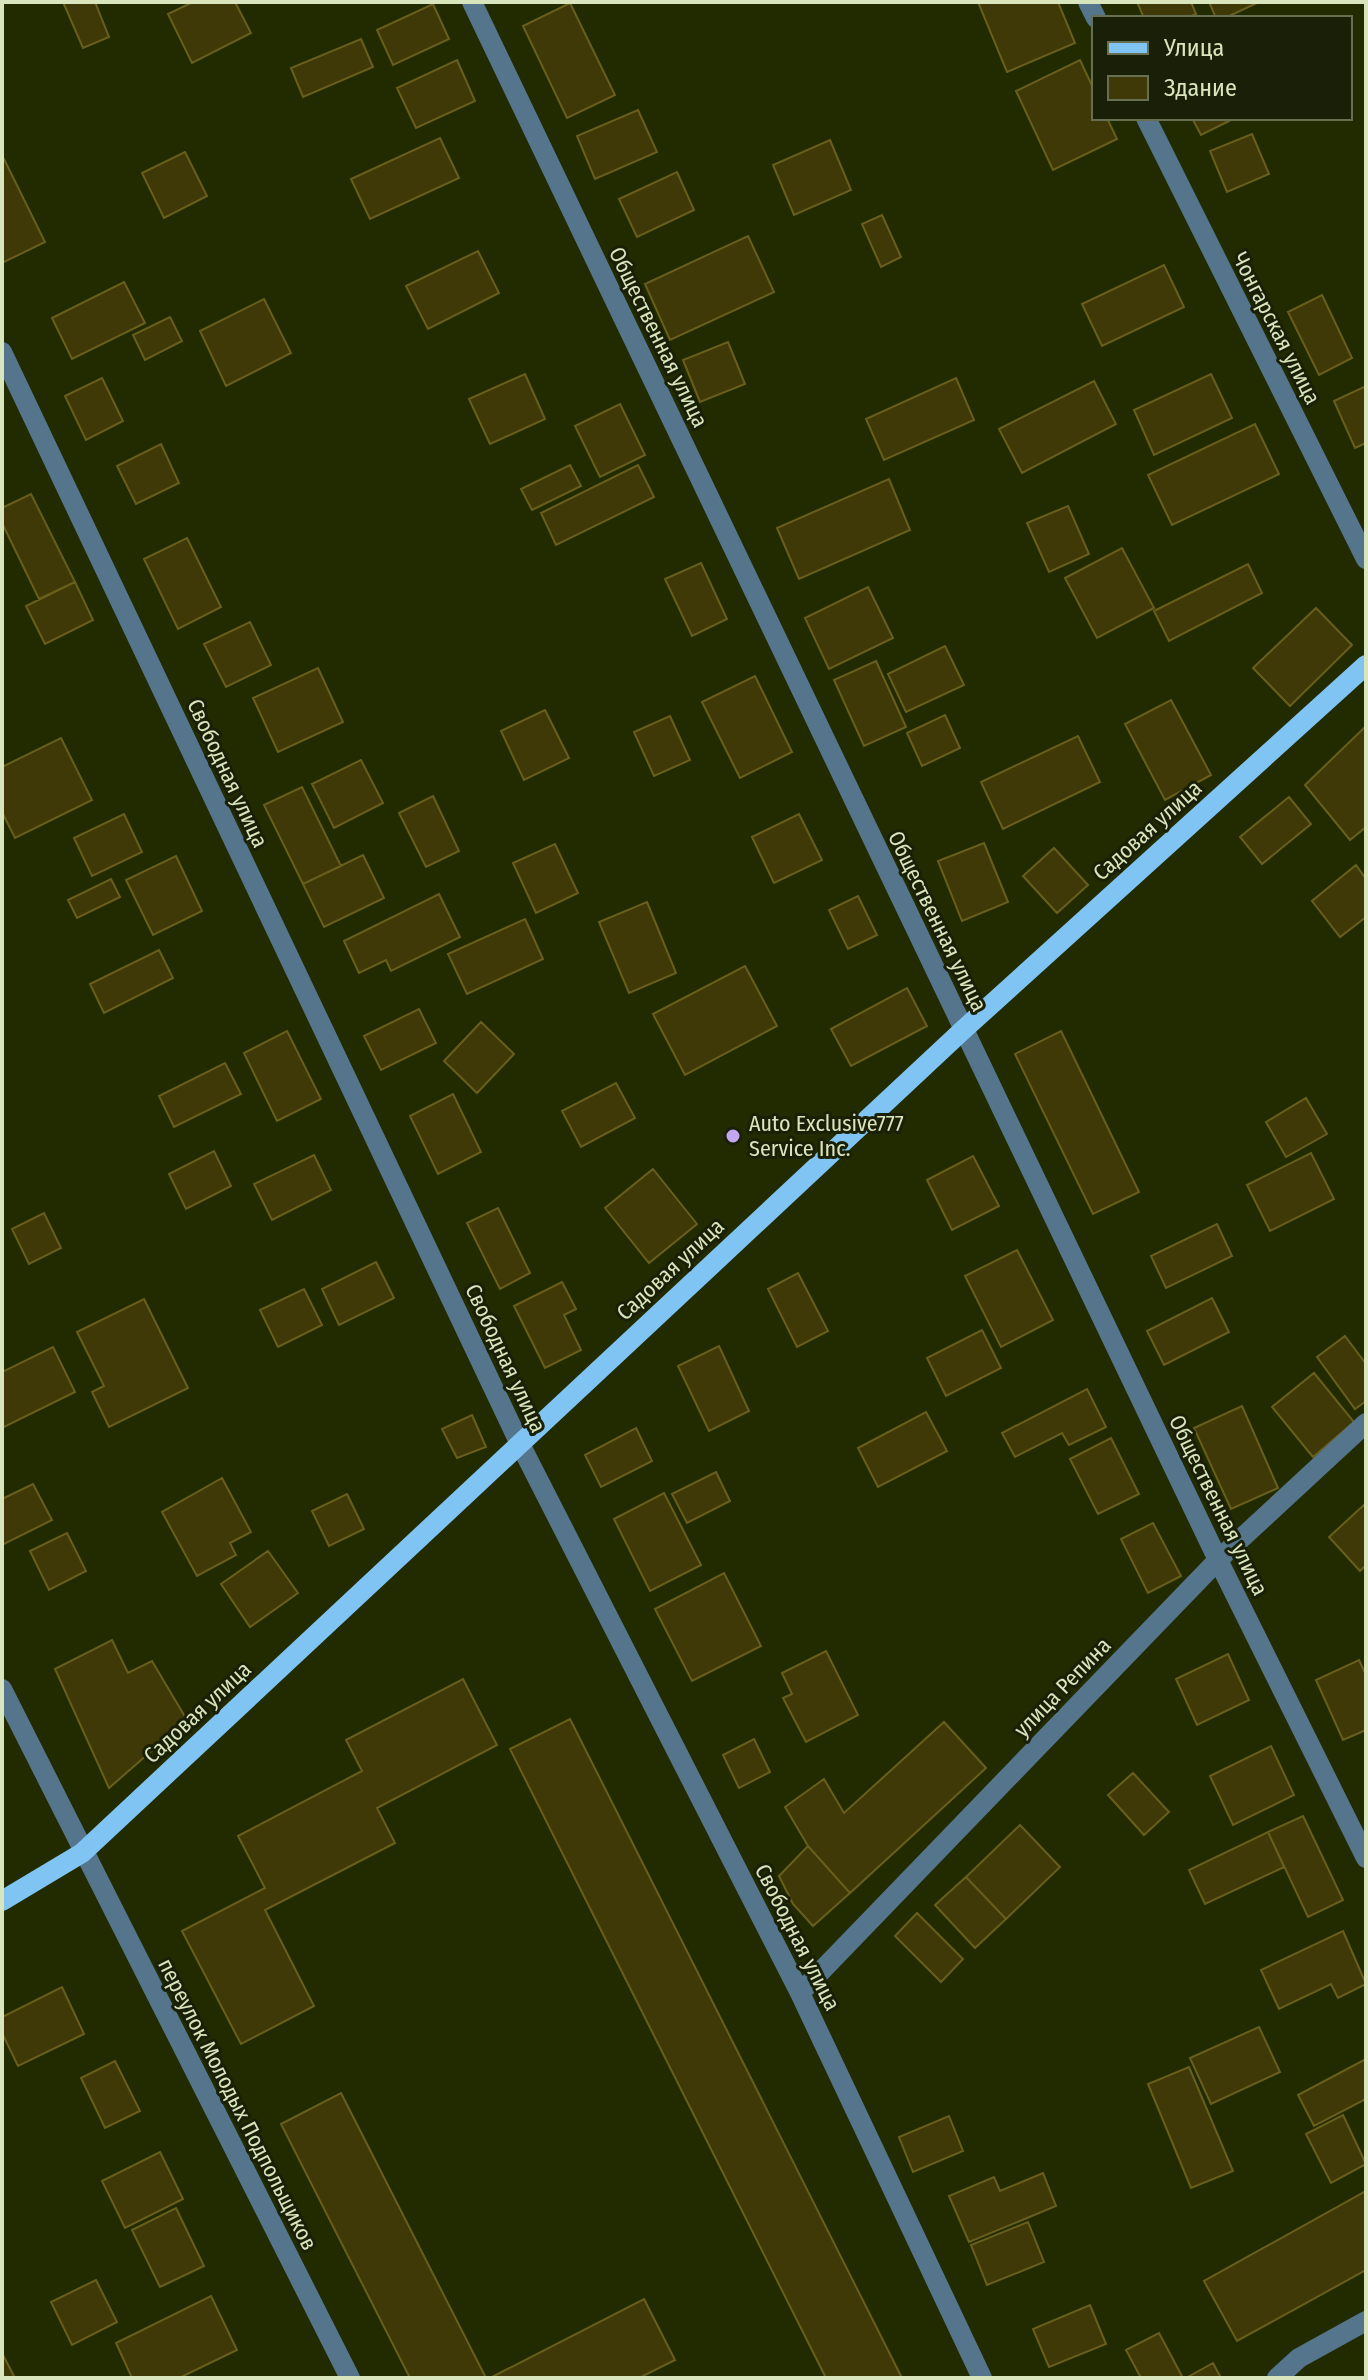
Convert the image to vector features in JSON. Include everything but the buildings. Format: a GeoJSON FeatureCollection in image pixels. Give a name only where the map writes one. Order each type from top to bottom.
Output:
{"type":"FeatureCollection","features":[{"type":"Feature","properties":{"kind":"main road","name":"Садовая улица"},"geometry":{"type":"LineString","coordinates":[[2,1901],[82,1853],[963,1030],[1366,665]]}},
{"type":"Feature","properties":{"kind":"street","name":"Общественная улица"},"geometry":{"type":"LineString","coordinates":[[472,2],[1218,1560],[1366,1858]]}},
{"type":"Feature","properties":{"kind":"street","name":"Чонгарская улица"},"geometry":{"type":"LineString","coordinates":[[1147,120],[1366,559]]}},
{"type":"Feature","properties":{"kind":"street","name":"Свободная улица"},"geometry":{"type":"LineString","coordinates":[[2,352],[519,1442],[800,1993],[982,2378]]}},
{"type":"Feature","properties":{"kind":"street","name":"улица Репина"},"geometry":{"type":"LineString","coordinates":[[800,1993],[1218,1560],[1366,1423]]}},
{"type":"Feature","properties":{"kind":"street","name":"переулок Молодых Подпольщиков"},"geometry":{"type":"LineString","coordinates":[[2,1689],[82,1853],[350,2378]]}},
{"type":"Feature","properties":{"kind":"street"},"geometry":{"type":"LineString","coordinates":[[1277,2378],[1299,2358],[1366,2321]]}},
{"type":"Feature","properties":{"kind":"place","name":"Auto Exclusive777 Service Inc."},"geometry":{"type":"Point","coordinates":[733,1136]}}]}
